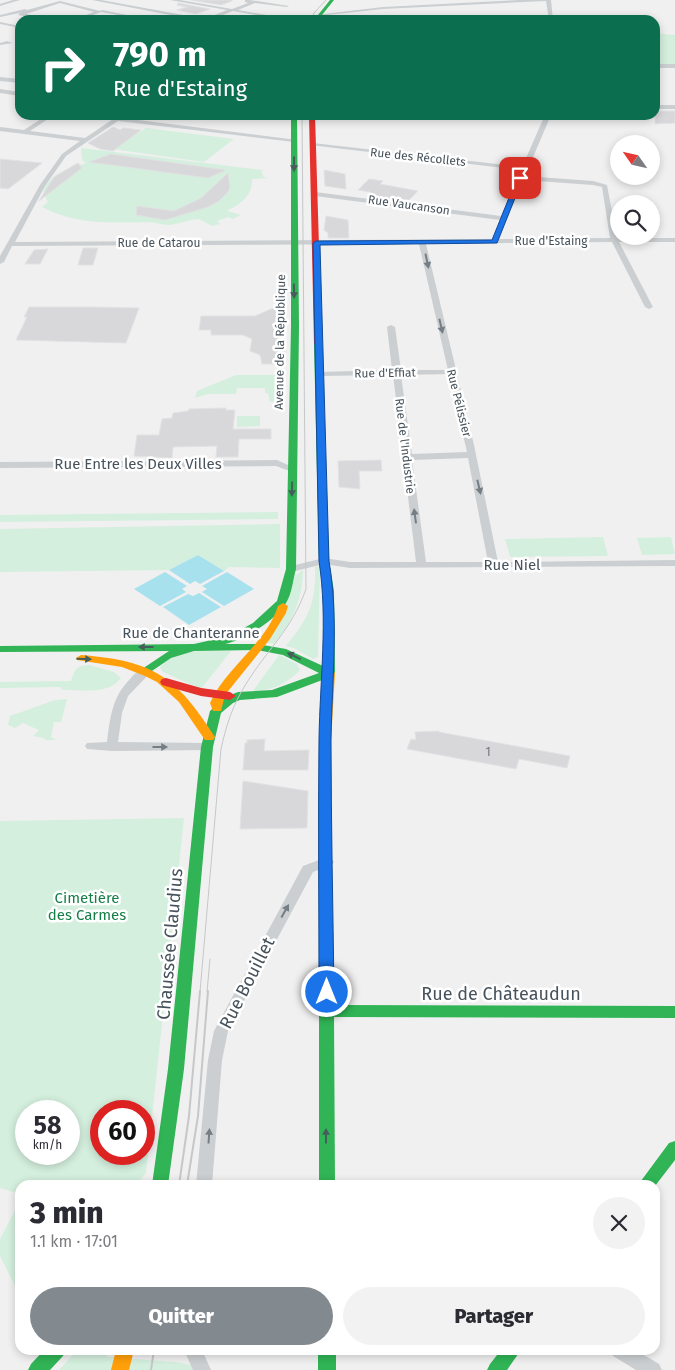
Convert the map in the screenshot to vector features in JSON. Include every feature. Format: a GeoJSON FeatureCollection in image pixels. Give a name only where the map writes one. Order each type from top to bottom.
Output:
{"type":"FeatureCollection","features":[{"type":"Feature","properties":{"kind":"main road"},"geometry":{"type":"LineString","coordinates":[[320,15],[332,0]]}},
{"type":"Feature","properties":{"kind":"main road","name":"Avenue de la République"},"geometry":{"type":"LineString","coordinates":[[220,694],[283,610],[282,602],[291,568],[295,326],[294,120]]}},
{"type":"Feature","properties":{"kind":"main road"},"geometry":{"type":"LineString","coordinates":[[312,120],[314,194],[312,243],[319,374],[324,561],[329,591],[329,673],[325,737],[327,862],[326,1180]]}},
{"type":"Feature","properties":{"kind":"main road"},"geometry":{"type":"LineString","coordinates":[[146,671],[167,656],[194,647],[237,637],[257,626],[282,602]]}},
{"type":"Feature","properties":{"kind":"main road","name":"Rue de Chanteranne"},"geometry":{"type":"LineString","coordinates":[[0,649],[257,647],[286,652],[329,673]]}},
{"type":"Feature","properties":{"kind":"main road","name":"Rue de Chanteranne"},"geometry":{"type":"LineString","coordinates":[[0,659],[82,658],[123,664],[146,671],[166,682],[201,692],[256,697],[272,695],[305,680],[329,673]]}},
{"type":"Feature","properties":{"kind":"main road"},"geometry":{"type":"LineString","coordinates":[[217,708],[235,696],[232,680]]}},
{"type":"Feature","properties":{"kind":"main road","name":"Rue de Chanteranne"},"geometry":{"type":"LineString","coordinates":[[166,682],[182,698],[208,742]]}},
{"type":"Feature","properties":{"kind":"main road","name":"Chaussée Claudius"},"geometry":{"type":"LineString","coordinates":[[161,1180],[176,1069],[208,742],[217,708],[216,703],[220,694]]}},
{"type":"Feature","properties":{"kind":"main road","name":"Rue de Châteaudun"},"geometry":{"type":"LineString","coordinates":[[327,1011],[675,1012]]}},
{"type":"Feature","properties":{"kind":"main road"},"geometry":{"type":"LineString","coordinates":[[650,1180],[675,1148]]}},
{"type":"Feature","properties":{"kind":"main road"},"geometry":{"type":"LineString","coordinates":[[37,1370],[52,1355]]}},
{"type":"Feature","properties":{"kind":"main road"},"geometry":{"type":"LineString","coordinates":[[120,1370],[124,1355]]}},
{"type":"Feature","properties":{"kind":"main road"},"geometry":{"type":"LineString","coordinates":[[327,1355],[327,1370]]}},
{"type":"Feature","properties":{"kind":"main road"},"geometry":{"type":"LineString","coordinates":[[496,1370],[508,1355]]}},
{"type":"Feature","properties":{"kind":"street"},"geometry":{"type":"LineString","coordinates":[[0,4],[18,0]]}},
{"type":"Feature","properties":{"kind":"street"},"geometry":{"type":"LineString","coordinates":[[7,14],[60,0]]}},
{"type":"Feature","properties":{"kind":"street"},"geometry":{"type":"LineString","coordinates":[[63,9],[95,0],[172,15]]}},
{"type":"Feature","properties":{"kind":"street"},"geometry":{"type":"LineString","coordinates":[[90,15],[138,0]]}},
{"type":"Feature","properties":{"kind":"street"},"geometry":{"type":"LineString","coordinates":[[172,0],[263,15]]}},
{"type":"Feature","properties":{"kind":"street"},"geometry":{"type":"LineString","coordinates":[[162,15],[205,0]]}},
{"type":"Feature","properties":{"kind":"street"},"geometry":{"type":"LineString","coordinates":[[243,0],[289,5],[271,15]]}},
{"type":"Feature","properties":{"kind":"street"},"geometry":{"type":"LineString","coordinates":[[332,0],[346,0]]}},
{"type":"Feature","properties":{"kind":"street"},"geometry":{"type":"LineString","coordinates":[[327,15],[383,8],[546,0]]}},
{"type":"Feature","properties":{"kind":"street"},"geometry":{"type":"LineString","coordinates":[[550,0],[548,2],[550,15]]}},
{"type":"Feature","properties":{"kind":"street"},"geometry":{"type":"LineString","coordinates":[[24,15],[20,14],[60,2],[100,12],[122,15]]}},
{"type":"Feature","properties":{"kind":"street"},"geometry":{"type":"LineString","coordinates":[[218,15],[254,2]]}},
{"type":"Feature","properties":{"kind":"street"},"geometry":{"type":"LineString","coordinates":[[0,14],[15,16]]}},
{"type":"Feature","properties":{"kind":"street"},"geometry":{"type":"LineString","coordinates":[[0,23],[15,26]]}},
{"type":"Feature","properties":{"kind":"street"},"geometry":{"type":"LineString","coordinates":[[1,44],[15,40]]}},
{"type":"Feature","properties":{"kind":"street"},"geometry":{"type":"LineString","coordinates":[[10,43],[15,44]]}},
{"type":"Feature","properties":{"kind":"street"},"geometry":{"type":"LineString","coordinates":[[660,66],[675,66]]}},
{"type":"Feature","properties":{"kind":"street"},"geometry":{"type":"LineString","coordinates":[[0,79],[15,80]]}},
{"type":"Feature","properties":{"kind":"street"},"geometry":{"type":"LineString","coordinates":[[0,91],[15,93]]}},
{"type":"Feature","properties":{"kind":"street"},"geometry":{"type":"LineString","coordinates":[[660,107],[675,107]]}},
{"type":"Feature","properties":{"kind":"street"},"geometry":{"type":"LineString","coordinates":[[25,132],[43,120]]}},
{"type":"Feature","properties":{"kind":"street"},"geometry":{"type":"LineString","coordinates":[[0,262],[42,186],[64,155],[115,120]]}},
{"type":"Feature","properties":{"kind":"street"},"geometry":{"type":"LineString","coordinates":[[143,120],[294,140]]}},
{"type":"Feature","properties":{"kind":"street"},"geometry":{"type":"LineString","coordinates":[[495,242],[503,218],[546,120]]}},
{"type":"Feature","properties":{"kind":"street"},"geometry":{"type":"LineString","coordinates":[[0,129],[85,140]]}},
{"type":"Feature","properties":{"kind":"street","name":"Rue des Récollets"},"geometry":{"type":"LineString","coordinates":[[313,145],[524,169]]}},
{"type":"Feature","properties":{"kind":"street"},"geometry":{"type":"LineString","coordinates":[[520,178],[603,185],[605,186],[610,217]]}},
{"type":"Feature","properties":{"kind":"street","name":"Rue Vaucanson"},"geometry":{"type":"LineString","coordinates":[[314,194],[503,218]]}},
{"type":"Feature","properties":{"kind":"street","name":"Rue d'Estaing"},"geometry":{"type":"LineString","coordinates":[[660,240],[675,240]]}},
{"type":"Feature","properties":{"kind":"street","name":"Rue d'Estaing"},"geometry":{"type":"LineString","coordinates":[[312,243],[610,241]]}},
{"type":"Feature","properties":{"kind":"street","name":"Rue Pélissier"},"geometry":{"type":"LineString","coordinates":[[422,242],[494,564]]}},
{"type":"Feature","properties":{"kind":"street","name":"Rue de Catarou"},"geometry":{"type":"LineString","coordinates":[[10,244],[312,243]]}},
{"type":"Feature","properties":{"kind":"street"},"geometry":{"type":"LineString","coordinates":[[616,245],[649,307]]}},
{"type":"Feature","properties":{"kind":"street","name":"Rue de l'Industrie"},"geometry":{"type":"LineString","coordinates":[[391,327],[421,564]]}},
{"type":"Feature","properties":{"kind":"street","name":"Rue d'Effiat"},"geometry":{"type":"LineString","coordinates":[[319,374],[452,372]]}},
{"type":"Feature","properties":{"kind":"street","name":"Rue Entre les Deux Villes"},"geometry":{"type":"LineString","coordinates":[[277,463],[292,455]]}},
{"type":"Feature","properties":{"kind":"street"},"geometry":{"type":"LineString","coordinates":[[407,456],[471,455]]}},
{"type":"Feature","properties":{"kind":"street","name":"Rue Entre les Deux Villes"},"geometry":{"type":"LineString","coordinates":[[0,465],[277,463],[292,468]]}},
{"type":"Feature","properties":{"kind":"street"},"geometry":{"type":"LineString","coordinates":[[291,568],[324,561]]}},
{"type":"Feature","properties":{"kind":"street","name":"Rue Niel"},"geometry":{"type":"LineString","coordinates":[[324,561],[350,565],[675,563]]}},
{"type":"Feature","properties":{"kind":"street","name":"Rue Niel"},"geometry":{"type":"LineString","coordinates":[[326,576],[335,569],[350,565]]}},
{"type":"Feature","properties":{"kind":"street"},"geometry":{"type":"LineString","coordinates":[[112,746],[120,698],[126,688],[146,671]]}},
{"type":"Feature","properties":{"kind":"street"},"geometry":{"type":"LineString","coordinates":[[91,746],[208,742]]}},
{"type":"Feature","properties":{"kind":"street","name":"Rue Bouillet"},"geometry":{"type":"LineString","coordinates":[[204,1180],[215,1060],[221,1031],[308,869],[327,862]]}},
{"type":"Feature","properties":{"kind":"street"},"geometry":{"type":"LineString","coordinates":[[195,1355],[202,1370]]}},
{"type":"Feature","properties":{"kind":"street"},"geometry":{"type":"LineString","coordinates":[[628,1355],[653,1370]]}},
{"type":"Feature","properties":{"kind":"green space"},"geometry":{"type":"Polygon","coordinates":[[[660,34],[675,35],[675,65],[660,65],[660,34]]]}},
{"type":"Feature","properties":{"kind":"green space"},"geometry":{"type":"Polygon","coordinates":[[[146,128],[234,139],[204,162],[112,149],[146,128]]]}},
{"type":"Feature","properties":{"kind":"green space"},"geometry":{"type":"Polygon","coordinates":[[[81,148],[263,170],[261,172],[264,177],[268,178],[252,179],[252,185],[245,198],[227,211],[241,215],[233,219],[228,217],[217,221],[220,224],[212,226],[199,219],[168,225],[151,222],[94,222],[81,220],[55,213],[42,207],[48,202],[43,192],[55,176],[86,163],[82,160],[81,148]]]}},
{"type":"Feature","properties":{"kind":"green space"},"geometry":{"type":"Polygon","coordinates":[[[236,375],[285,375],[283,400],[270,402],[268,393],[265,393],[265,388],[237,388],[236,394],[208,394],[195,398],[197,391],[236,375]]]}},
{"type":"Feature","properties":{"kind":"green space"},"geometry":{"type":"Polygon","coordinates":[[[237,416],[260,416],[260,426],[237,427],[237,416]]]}},
{"type":"Feature","properties":{"kind":"green space"},"geometry":{"type":"Polygon","coordinates":[[[278,512],[278,519],[0,522],[0,515],[278,512]]]}},
{"type":"Feature","properties":{"kind":"green space"},"geometry":{"type":"Polygon","coordinates":[[[280,524],[280,568],[229,567],[224,571],[198,555],[169,570],[0,572],[0,529],[280,524]]]}},
{"type":"Feature","properties":{"kind":"green space"},"geometry":{"type":"Polygon","coordinates":[[[603,537],[608,556],[510,557],[505,539],[603,537]]]}},
{"type":"Feature","properties":{"kind":"green space"},"geometry":{"type":"Polygon","coordinates":[[[671,537],[675,554],[642,555],[637,538],[671,537]]]}},
{"type":"Feature","properties":{"kind":"green space"},"geometry":{"type":"Polygon","coordinates":[[[320,566],[318,657],[313,659],[294,648],[286,646],[310,610],[314,591],[315,567],[320,566]]]}},
{"type":"Feature","properties":{"kind":"green space"},"geometry":{"type":"Polygon","coordinates":[[[303,570],[299,600],[291,619],[274,644],[264,642],[295,576],[303,570]]]}},
{"type":"Feature","properties":{"kind":"green space"},"geometry":{"type":"Polygon","coordinates":[[[198,651],[231,651],[201,689],[163,672],[160,668],[171,658],[198,651]]]}},
{"type":"Feature","properties":{"kind":"green space"},"geometry":{"type":"Polygon","coordinates":[[[279,655],[297,664],[300,670],[278,686],[253,691],[279,655]]]}},
{"type":"Feature","properties":{"kind":"green space"},"geometry":{"type":"Polygon","coordinates":[[[89,665],[114,672],[121,678],[110,687],[87,691],[63,690],[60,687],[0,688],[0,682],[71,681],[77,669],[81,666],[89,665]]]}},
{"type":"Feature","properties":{"kind":"green space"},"geometry":{"type":"Polygon","coordinates":[[[67,699],[61,722],[54,722],[51,737],[56,740],[45,740],[44,738],[33,736],[39,730],[23,723],[15,728],[8,725],[10,716],[55,700],[67,699]]]}},
{"type":"Feature","properties":{"kind":"green space","name":"Cimetière des Carmes"},"geometry":{"type":"Polygon","coordinates":[[[184,818],[154,1100],[90,1100],[90,1165],[147,1165],[146,1173],[140,1180],[15,1180],[15,1192],[0,1188],[0,821],[184,818]]]}},
{"type":"Feature","properties":{"kind":"green space"},"geometry":{"type":"Polygon","coordinates":[[[15,1210],[15,1286],[0,1256],[0,1239],[15,1210]]]}},
{"type":"Feature","properties":{"kind":"green space"},"geometry":{"type":"Polygon","coordinates":[[[72,1355],[107,1355],[107,1357],[176,1362],[191,1365],[193,1370],[59,1370],[72,1355]]]}},
{"type":"Feature","properties":{"kind":"water"},"geometry":{"type":"Polygon","coordinates":[[[198,555],[224,571],[200,584],[195,581],[190,584],[169,570],[198,555]]]}},
{"type":"Feature","properties":{"kind":"water"},"geometry":{"type":"Polygon","coordinates":[[[165,572],[187,586],[182,589],[186,592],[160,606],[134,589],[165,572]]]}},
{"type":"Feature","properties":{"kind":"water"},"geometry":{"type":"Polygon","coordinates":[[[227,572],[254,589],[224,606],[202,592],[207,589],[202,586],[227,572]]]}},
{"type":"Feature","properties":{"kind":"water"},"geometry":{"type":"Polygon","coordinates":[[[199,593],[221,607],[189,625],[163,607],[188,594],[193,596],[199,593]]]}},
{"type":"Feature","properties":{"kind":"building"},"geometry":{"type":"Polygon","coordinates":[[[191,0],[232,0],[232,1],[221,5],[191,0]]]}},
{"type":"Feature","properties":{"kind":"building"},"geometry":{"type":"Polygon","coordinates":[[[178,3],[210,9],[196,14],[177,10],[187,7],[177,5],[178,3]]]}},
{"type":"Feature","properties":{"kind":"building"},"geometry":{"type":"Polygon","coordinates":[[[660,111],[675,111],[675,123],[655,124],[655,120],[660,120],[660,111]]]}},
{"type":"Feature","properties":{"kind":"building"},"geometry":{"type":"Polygon","coordinates":[[[113,127],[120,130],[123,128],[141,130],[113,151],[100,149],[88,143],[113,127]]]}},
{"type":"Feature","properties":{"kind":"building"},"geometry":{"type":"Polygon","coordinates":[[[111,154],[226,170],[208,178],[89,162],[111,154]]]}},
{"type":"Feature","properties":{"kind":"building"},"geometry":{"type":"Polygon","coordinates":[[[0,159],[42,163],[8,189],[0,188],[0,159]]]}},
{"type":"Feature","properties":{"kind":"building"},"geometry":{"type":"Polygon","coordinates":[[[78,163],[82,168],[39,201],[54,177],[78,163]]]}},
{"type":"Feature","properties":{"kind":"building"},"geometry":{"type":"Polygon","coordinates":[[[324,170],[345,174],[346,189],[325,186],[324,170]]]}},
{"type":"Feature","properties":{"kind":"building"},"geometry":{"type":"Polygon","coordinates":[[[228,173],[230,187],[228,192],[219,201],[208,207],[165,220],[136,215],[137,206],[174,211],[201,198],[228,173]]]}},
{"type":"Feature","properties":{"kind":"building"},"geometry":{"type":"Polygon","coordinates":[[[369,179],[383,181],[380,184],[418,191],[408,201],[369,196],[370,192],[358,190],[369,179]]]}},
{"type":"Feature","properties":{"kind":"building"},"geometry":{"type":"Polygon","coordinates":[[[326,216],[348,220],[349,238],[328,238],[328,233],[324,230],[326,216]]]}},
{"type":"Feature","properties":{"kind":"building"},"geometry":{"type":"Polygon","coordinates":[[[83,248],[98,248],[93,265],[78,265],[83,248]]]}},
{"type":"Feature","properties":{"kind":"building"},"geometry":{"type":"Polygon","coordinates":[[[48,249],[40,264],[25,264],[34,250],[48,249]]]}},
{"type":"Feature","properties":{"kind":"building"},"geometry":{"type":"Polygon","coordinates":[[[278,306],[278,345],[285,348],[284,358],[278,358],[278,364],[262,364],[260,355],[250,351],[252,339],[243,335],[211,335],[211,330],[199,330],[201,316],[255,316],[278,306]]]}},
{"type":"Feature","properties":{"kind":"building"},"geometry":{"type":"Polygon","coordinates":[[[29,307],[139,308],[126,343],[16,340],[27,317],[24,317],[29,307]]]}},
{"type":"Feature","properties":{"kind":"building"},"geometry":{"type":"Polygon","coordinates":[[[226,408],[226,410],[235,410],[233,429],[271,429],[271,439],[239,439],[238,457],[216,457],[217,446],[173,447],[172,458],[134,456],[137,435],[159,435],[162,419],[172,418],[173,413],[188,411],[189,409],[226,408]]]}},
{"type":"Feature","properties":{"kind":"building"},"geometry":{"type":"Polygon","coordinates":[[[381,460],[382,471],[359,471],[360,489],[339,487],[338,461],[381,460]]]}},
{"type":"Feature","properties":{"kind":"building"},"geometry":{"type":"Polygon","coordinates":[[[439,731],[570,756],[567,768],[519,759],[516,769],[407,749],[411,739],[416,740],[415,732],[439,731]]]}},
{"type":"Feature","properties":{"kind":"building"},"geometry":{"type":"Polygon","coordinates":[[[265,739],[264,751],[309,750],[308,770],[243,770],[245,743],[247,743],[247,740],[265,739]]]}},
{"type":"Feature","properties":{"kind":"building"},"geometry":{"type":"Polygon","coordinates":[[[243,781],[308,791],[307,828],[240,829],[243,781]]]}},
{"type":"Feature","properties":{"kind":"tram line"},"geometry":{"type":"LineString","coordinates":[[313,15],[326,0]]}},
{"type":"Feature","properties":{"kind":"tram line"},"geometry":{"type":"LineString","coordinates":[[200,992],[221,749],[225,732],[230,715],[241,692],[286,628],[300,604],[306,589],[302,120]]}},
{"type":"Feature","properties":{"kind":"tram line"},"geometry":{"type":"LineString","coordinates":[[207,992],[210,959]]}},
{"type":"Feature","properties":{"kind":"tram line"},"geometry":{"type":"LineString","coordinates":[[180,1180],[189,1116],[200,991]]}},
{"type":"Feature","properties":{"kind":"tram line"},"geometry":{"type":"LineString","coordinates":[[188,1180],[198,1116],[208,991]]}},
{"type":"Feature","properties":{"kind":"tram line"},"geometry":{"type":"LineString","coordinates":[[151,1370],[153,1355]]}},
{"type":"Feature","properties":{"kind":"traffic: fast"},"geometry":{"type":"LineString","coordinates":[[320,15],[332,0]]}},
{"type":"Feature","properties":{"kind":"traffic: fast"},"geometry":{"type":"LineString","coordinates":[[146,671],[167,656],[178,651],[232,639],[257,625],[282,602],[291,569],[295,326],[294,120]]}},
{"type":"Feature","properties":{"kind":"traffic: fast"},"geometry":{"type":"LineString","coordinates":[[318,344],[324,561],[329,591],[329,673]]}},
{"type":"Feature","properties":{"kind":"traffic: fast"},"geometry":{"type":"LineString","coordinates":[[0,649],[257,647],[286,652],[329,673]]}},
{"type":"Feature","properties":{"kind":"traffic: fast"},"geometry":{"type":"LineString","coordinates":[[161,1180],[176,1069],[207,747],[216,711],[229,700],[238,696],[273,694],[329,673]]}},
{"type":"Feature","properties":{"kind":"traffic: fast"},"geometry":{"type":"LineString","coordinates":[[325,742],[327,1180]]}},
{"type":"Feature","properties":{"kind":"traffic: fast"},"geometry":{"type":"LineString","coordinates":[[327,1011],[675,1012]]}},
{"type":"Feature","properties":{"kind":"traffic: fast"},"geometry":{"type":"LineString","coordinates":[[650,1180],[675,1148]]}},
{"type":"Feature","properties":{"kind":"traffic: fast"},"geometry":{"type":"LineString","coordinates":[[37,1370],[52,1355]]}},
{"type":"Feature","properties":{"kind":"traffic: fast"},"geometry":{"type":"LineString","coordinates":[[327,1355],[327,1370]]}},
{"type":"Feature","properties":{"kind":"traffic: fast"},"geometry":{"type":"LineString","coordinates":[[496,1370],[508,1355]]}},
{"type":"Feature","properties":{"kind":"traffic: slow"},"geometry":{"type":"LineString","coordinates":[[217,708],[216,703],[220,694],[275,624],[283,606]]}},
{"type":"Feature","properties":{"kind":"traffic: slow"},"geometry":{"type":"LineString","coordinates":[[81,658],[123,664],[149,673],[161,680],[173,688],[183,699],[209,737]]}},
{"type":"Feature","properties":{"kind":"traffic: slow"},"geometry":{"type":"LineString","coordinates":[[325,742],[329,673]]}},
{"type":"Feature","properties":{"kind":"traffic: slow"},"geometry":{"type":"LineString","coordinates":[[120,1370],[124,1355]]}},
{"type":"Feature","properties":{"kind":"traffic: jam"},"geometry":{"type":"LineString","coordinates":[[312,120],[318,344]]}},
{"type":"Feature","properties":{"kind":"traffic: jam"},"geometry":{"type":"LineString","coordinates":[[166,682],[201,692],[230,696]]}},
{"type":"Feature","properties":{"kind":"route"},"geometry":{"type":"LineString","coordinates":[[327,992],[327,751],[325,737],[328,709],[329,591],[324,561],[316,243],[495,242],[520,178]]}}]}
